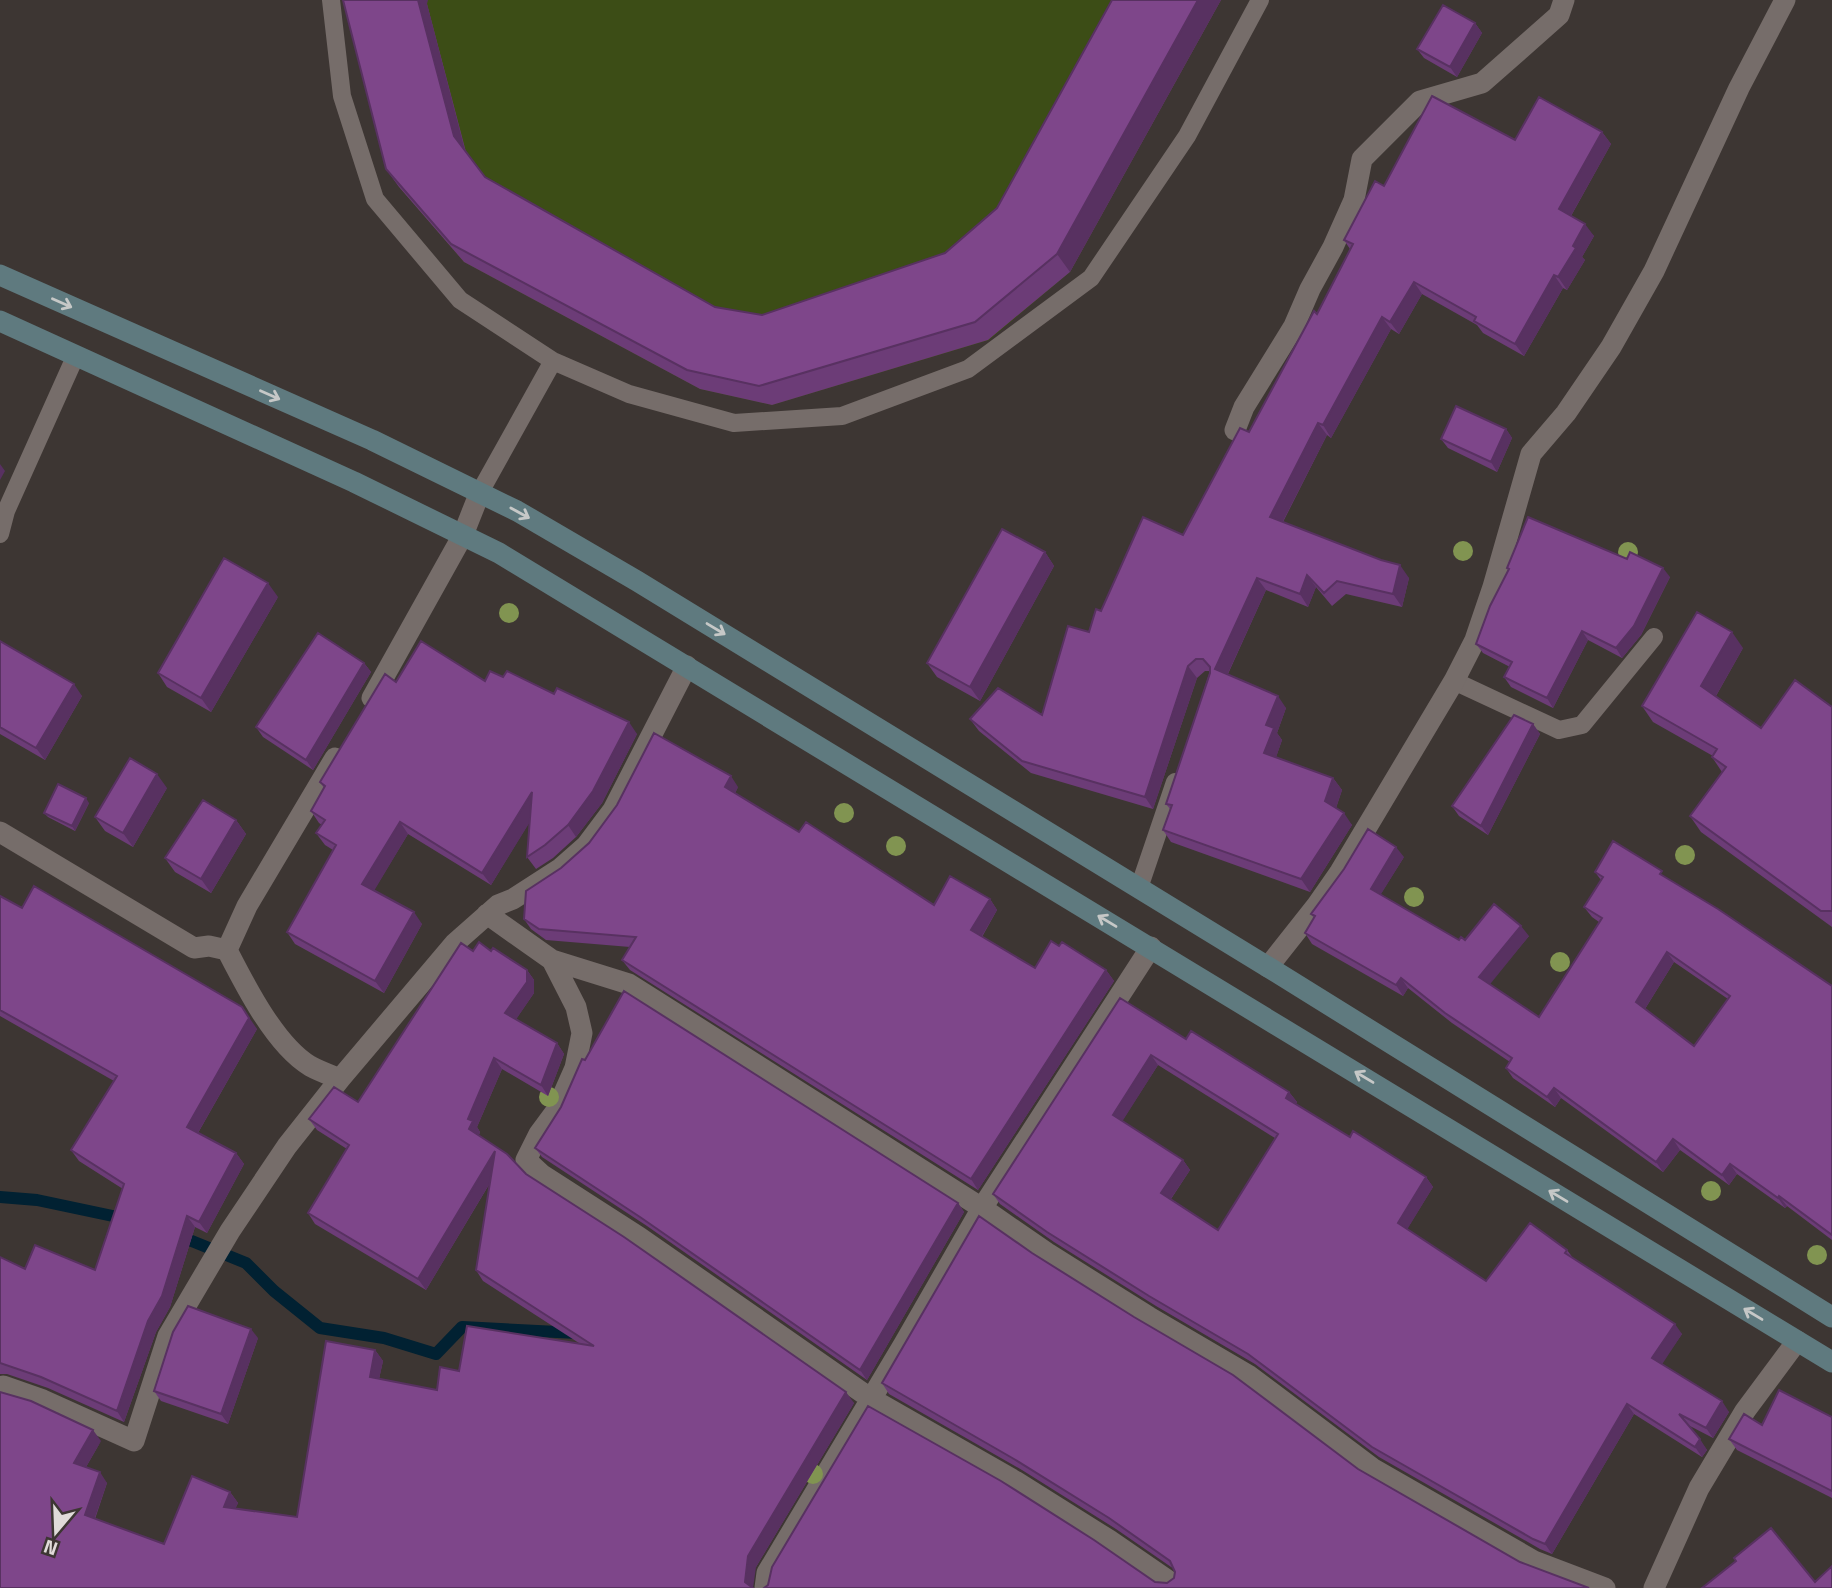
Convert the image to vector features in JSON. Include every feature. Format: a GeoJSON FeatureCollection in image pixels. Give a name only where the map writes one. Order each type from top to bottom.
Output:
{"type":"FeatureCollection","features":[{"type":"Feature","properties":{"kind":"main road"},"geometry":{"type":"LineString","coordinates":[[0,275],[372,440],[517,510],[1268,967],[1832,1317]]}},
{"type":"Feature","properties":{"kind":"main road"},"geometry":{"type":"LineString","coordinates":[[0,321],[354,482],[499,552],[1832,1362]]}},
{"type":"Feature","properties":{"kind":"street"},"geometry":{"type":"LineString","coordinates":[[1235,430],[1244,407],[1294,326],[1333,247],[1354,200],[1362,159],[1420,101],[1482,83],[1559,15],[1564,0]]}},
{"type":"Feature","properties":{"kind":"street"},"geometry":{"type":"LineString","coordinates":[[1268,967],[1340,872],[1454,681],[1475,640],[1493,587],[1531,454],[1566,413],[1611,347],[1654,271],[1739,88],[1785,0]]}},
{"type":"Feature","properties":{"kind":"street"},"geometry":{"type":"LineString","coordinates":[[358,720],[463,535],[480,492]]}},
{"type":"Feature","properties":{"kind":"street"},"geometry":{"type":"LineString","coordinates":[[0,1387],[43,1400],[134,1441],[168,1336],[230,1230],[287,1146],[455,943],[487,914],[561,868],[586,846],[612,810],[687,666]]}},
{"type":"Feature","properties":{"kind":"street"},"geometry":{"type":"LineString","coordinates":[[340,1079],[308,1065],[274,1029],[250,995],[228,950],[247,906],[345,742]]}},
{"type":"Feature","properties":{"kind":"street"},"geometry":{"type":"LineString","coordinates":[[0,832],[194,948],[209,946],[228,950]]}},
{"type":"Feature","properties":{"kind":"street"},"geometry":{"type":"LineString","coordinates":[[487,914],[552,960],[629,985],[982,1208],[1058,1260],[1248,1375],[1373,1468],[1534,1561],[1605,1588]]}},
{"type":"Feature","properties":{"kind":"street"},"geometry":{"type":"LineString","coordinates":[[765,1588],[767,1573],[982,1208],[1151,947]]}},
{"type":"Feature","properties":{"kind":"street"},"geometry":{"type":"LineString","coordinates":[[552,960],[576,1007],[582,1033],[576,1068],[556,1111],[539,1134],[526,1160],[541,1174],[639,1237],[870,1398],[1015,1481],[1110,1540],[1170,1582]]}},
{"type":"Feature","properties":{"kind":"street"},"geometry":{"type":"LineString","coordinates":[[1654,1588],[1699,1488],[1745,1411],[1797,1341]]}},
{"type":"Feature","properties":{"kind":"lane"},"geometry":{"type":"LineString","coordinates":[[331,0],[342,96],[375,199],[460,300],[552,361],[629,394],[734,423],[842,416],[968,369],[1091,278],[1186,136],[1260,0]]}},
{"type":"Feature","properties":{"kind":"lane"},"geometry":{"type":"LineString","coordinates":[[0,534],[6,511],[76,355]]}},
{"type":"Feature","properties":{"kind":"lane"},"geometry":{"type":"LineString","coordinates":[[480,492],[552,361]]}},
{"type":"Feature","properties":{"kind":"lane"},"geometry":{"type":"LineString","coordinates":[[1454,681],[1559,730],[1568,730],[1582,725],[1654,637]]}},
{"type":"Feature","properties":{"kind":"lane"},"geometry":{"type":"LineString","coordinates":[[1139,888],[1183,759]]}},
{"type":"Feature","properties":{"kind":"green space"},"geometry":{"type":"Polygon","coordinates":[[[355,0],[1221,0],[1070,272],[989,340],[772,405],[700,389],[464,262],[399,187],[353,8],[355,0]]]}},
{"type":"Feature","properties":{"kind":"building"},"geometry":{"type":"Polygon","coordinates":[[[343,0],[418,0],[454,136],[485,177],[715,307],[762,315],[945,253],[997,208],[1112,0],[1198,0],[1057,254],[975,322],[759,386],[687,370],[451,244],[386,169],[343,0]]]}},
{"type":"Feature","properties":{"kind":"building"},"geometry":{"type":"Polygon","coordinates":[[[1443,5],[1475,23],[1450,67],[1417,49],[1443,5]]]}},
{"type":"Feature","properties":{"kind":"building"},"geometry":{"type":"Polygon","coordinates":[[[1432,96],[1515,140],[1539,97],[1602,132],[1559,209],[1585,224],[1573,246],[1576,248],[1558,277],[1554,275],[1515,344],[1474,321],[1476,317],[1414,282],[1390,322],[1382,317],[1323,425],[1318,423],[1270,517],[1400,565],[1393,594],[1337,581],[1324,593],[1307,575],[1300,594],[1257,578],[1215,669],[1278,696],[1266,725],[1274,728],[1264,753],[1333,778],[1325,801],[1344,813],[1301,879],[1163,830],[1172,805],[1166,804],[1210,673],[1210,667],[1203,659],[1196,659],[1188,666],[1145,797],[1022,761],[970,719],[998,688],[1042,715],[1068,626],[1089,632],[1096,609],[1101,611],[1143,517],[1183,535],[1240,428],[1249,432],[1314,311],[1317,314],[1353,244],[1344,240],[1375,181],[1384,186],[1432,96]]]}},
{"type":"Feature","properties":{"kind":"building"},"geometry":{"type":"Polygon","coordinates":[[[1456,406],[1506,429],[1491,462],[1441,439],[1456,406]]]}},
{"type":"Feature","properties":{"kind":"building"},"geometry":{"type":"Polygon","coordinates":[[[1528,517],[1627,559],[1630,552],[1663,568],[1634,626],[1616,648],[1582,631],[1547,698],[1504,677],[1512,662],[1476,644],[1490,606],[1509,569],[1507,568],[1528,517]]]}},
{"type":"Feature","properties":{"kind":"building"},"geometry":{"type":"Polygon","coordinates":[[[1002,529],[1045,552],[970,687],[927,663],[1002,529]]]}},
{"type":"Feature","properties":{"kind":"building"},"geometry":{"type":"Polygon","coordinates":[[[224,558],[268,583],[201,698],[158,673],[224,558]]]}},
{"type":"Feature","properties":{"kind":"building"},"geometry":{"type":"Polygon","coordinates":[[[1697,612],[1732,632],[1701,686],[1761,728],[1795,680],[1832,707],[1832,911],[1821,911],[1690,816],[1726,767],[1712,757],[1717,749],[1642,706],[1697,612]]]}},
{"type":"Feature","properties":{"kind":"building"},"geometry":{"type":"Polygon","coordinates":[[[318,633],[364,663],[306,760],[256,727],[318,633]]]}},
{"type":"Feature","properties":{"kind":"building"},"geometry":{"type":"Polygon","coordinates":[[[0,641],[74,684],[36,748],[0,727],[0,641]]]}},
{"type":"Feature","properties":{"kind":"building"},"geometry":{"type":"Polygon","coordinates":[[[421,641],[485,681],[490,671],[503,677],[507,671],[554,694],[557,688],[629,722],[593,791],[568,825],[527,857],[532,792],[482,873],[400,822],[362,884],[414,912],[375,981],[287,932],[336,845],[316,833],[325,820],[311,811],[325,786],[320,782],[385,674],[396,682],[421,641]]]}},
{"type":"Feature","properties":{"kind":"building"},"geometry":{"type":"Polygon","coordinates":[[[1514,715],[1533,724],[1481,826],[1452,806],[1514,715]]]}},
{"type":"Feature","properties":{"kind":"building"},"geometry":{"type":"Polygon","coordinates":[[[654,733],[731,776],[725,787],[799,832],[806,822],[934,905],[950,876],[990,899],[971,930],[1035,968],[1051,941],[1059,946],[1062,942],[1106,970],[971,1179],[622,960],[636,937],[539,929],[524,919],[526,891],[561,868],[589,843],[617,805],[654,733]]]}},
{"type":"Feature","properties":{"kind":"building"},"geometry":{"type":"Polygon","coordinates":[[[130,758],[157,774],[123,833],[95,817],[130,758]]]}},
{"type":"Feature","properties":{"kind":"building"},"geometry":{"type":"Polygon","coordinates":[[[58,784],[86,798],[72,826],[44,813],[58,784]]]}},
{"type":"Feature","properties":{"kind":"building"},"geometry":{"type":"Polygon","coordinates":[[[203,800],[236,820],[201,879],[165,858],[203,800]]]}},
{"type":"Feature","properties":{"kind":"building"},"geometry":{"type":"Polygon","coordinates":[[[1368,829],[1396,847],[1371,889],[1459,940],[1461,937],[1465,940],[1494,904],[1521,926],[1479,977],[1539,1017],[1602,918],[1584,907],[1603,877],[1595,872],[1613,841],[1832,986],[1832,1235],[1730,1164],[1722,1175],[1673,1139],[1656,1162],[1554,1088],[1547,1097],[1506,1068],[1512,1058],[1445,1013],[1401,978],[1396,985],[1305,933],[1315,916],[1311,914],[1344,869],[1368,829]],[[1667,952],[1636,1002],[1694,1046],[1730,996],[1667,952]]]}},
{"type":"Feature","properties":{"kind":"building"},"geometry":{"type":"Polygon","coordinates":[[[34,886],[242,1007],[249,1018],[187,1127],[236,1153],[199,1222],[187,1216],[162,1296],[148,1321],[117,1411],[41,1377],[0,1363],[0,1257],[25,1269],[35,1245],[95,1270],[124,1184],[71,1150],[117,1076],[0,1010],[0,896],[22,908],[34,886]]]}},
{"type":"Feature","properties":{"kind":"building"},"geometry":{"type":"Polygon","coordinates":[[[479,942],[527,970],[527,982],[505,1013],[557,1043],[541,1085],[494,1058],[468,1119],[473,1121],[469,1129],[507,1154],[526,1174],[624,1237],[846,1392],[748,1556],[745,1582],[753,1588],[0,1588],[0,1392],[31,1401],[93,1430],[74,1463],[100,1472],[85,1515],[164,1544],[192,1476],[230,1492],[224,1507],[297,1517],[326,1341],[375,1350],[370,1377],[437,1390],[440,1367],[459,1371],[467,1326],[594,1346],[476,1270],[495,1151],[418,1279],[308,1213],[349,1145],[309,1119],[334,1087],[358,1102],[461,943],[473,951],[479,942]]]}},
{"type":"Feature","properties":{"kind":"building"},"geometry":{"type":"Polygon","coordinates":[[[624,991],[958,1203],[860,1370],[640,1217],[535,1148],[561,1107],[582,1059],[585,1060],[624,991]]]}},
{"type":"Feature","properties":{"kind":"building"},"geometry":{"type":"Polygon","coordinates":[[[1120,998],[1186,1039],[1191,1031],[1289,1092],[1286,1098],[1350,1137],[1353,1131],[1426,1177],[1398,1223],[1486,1281],[1530,1223],[1567,1250],[1565,1253],[1675,1324],[1652,1358],[1722,1401],[1706,1428],[1679,1414],[1700,1439],[1695,1447],[1627,1404],[1545,1544],[1372,1447],[1248,1354],[1047,1232],[993,1194],[1120,998]],[[1151,1055],[1113,1115],[1183,1160],[1161,1193],[1218,1230],[1278,1134],[1151,1055]]]}},
{"type":"Feature","properties":{"kind":"building"},"geometry":{"type":"Polygon","coordinates":[[[979,1216],[1134,1317],[1233,1375],[1358,1469],[1520,1562],[1589,1588],[764,1588],[768,1585],[772,1567],[868,1406],[1001,1481],[1155,1582],[1167,1583],[1174,1578],[1175,1572],[1170,1561],[1109,1518],[1014,1459],[882,1383],[979,1216]]]}},
{"type":"Feature","properties":{"kind":"building"},"geometry":{"type":"Polygon","coordinates":[[[188,1306],[251,1329],[221,1414],[154,1391],[173,1332],[188,1306]]]}},
{"type":"Feature","properties":{"kind":"building"},"geometry":{"type":"Polygon","coordinates":[[[1779,1390],[1832,1417],[1832,1491],[1729,1439],[1744,1414],[1762,1425],[1779,1390]]]}},
{"type":"Feature","properties":{"kind":"building"},"geometry":{"type":"Polygon","coordinates":[[[1771,1528],[1815,1582],[1832,1566],[1832,1588],[1702,1588],[1736,1561],[1734,1558],[1771,1528]]]}},
{"type":"Feature","properties":{"kind":"waterway"},"geometry":{"type":"LineString","coordinates":[[0,1197],[37,1200],[127,1219]]}},
{"type":"Feature","properties":{"kind":"waterway"},"geometry":{"type":"LineString","coordinates":[[177,1235],[246,1263],[274,1291],[320,1328],[384,1338],[436,1354],[462,1327],[577,1333]]}}]}
